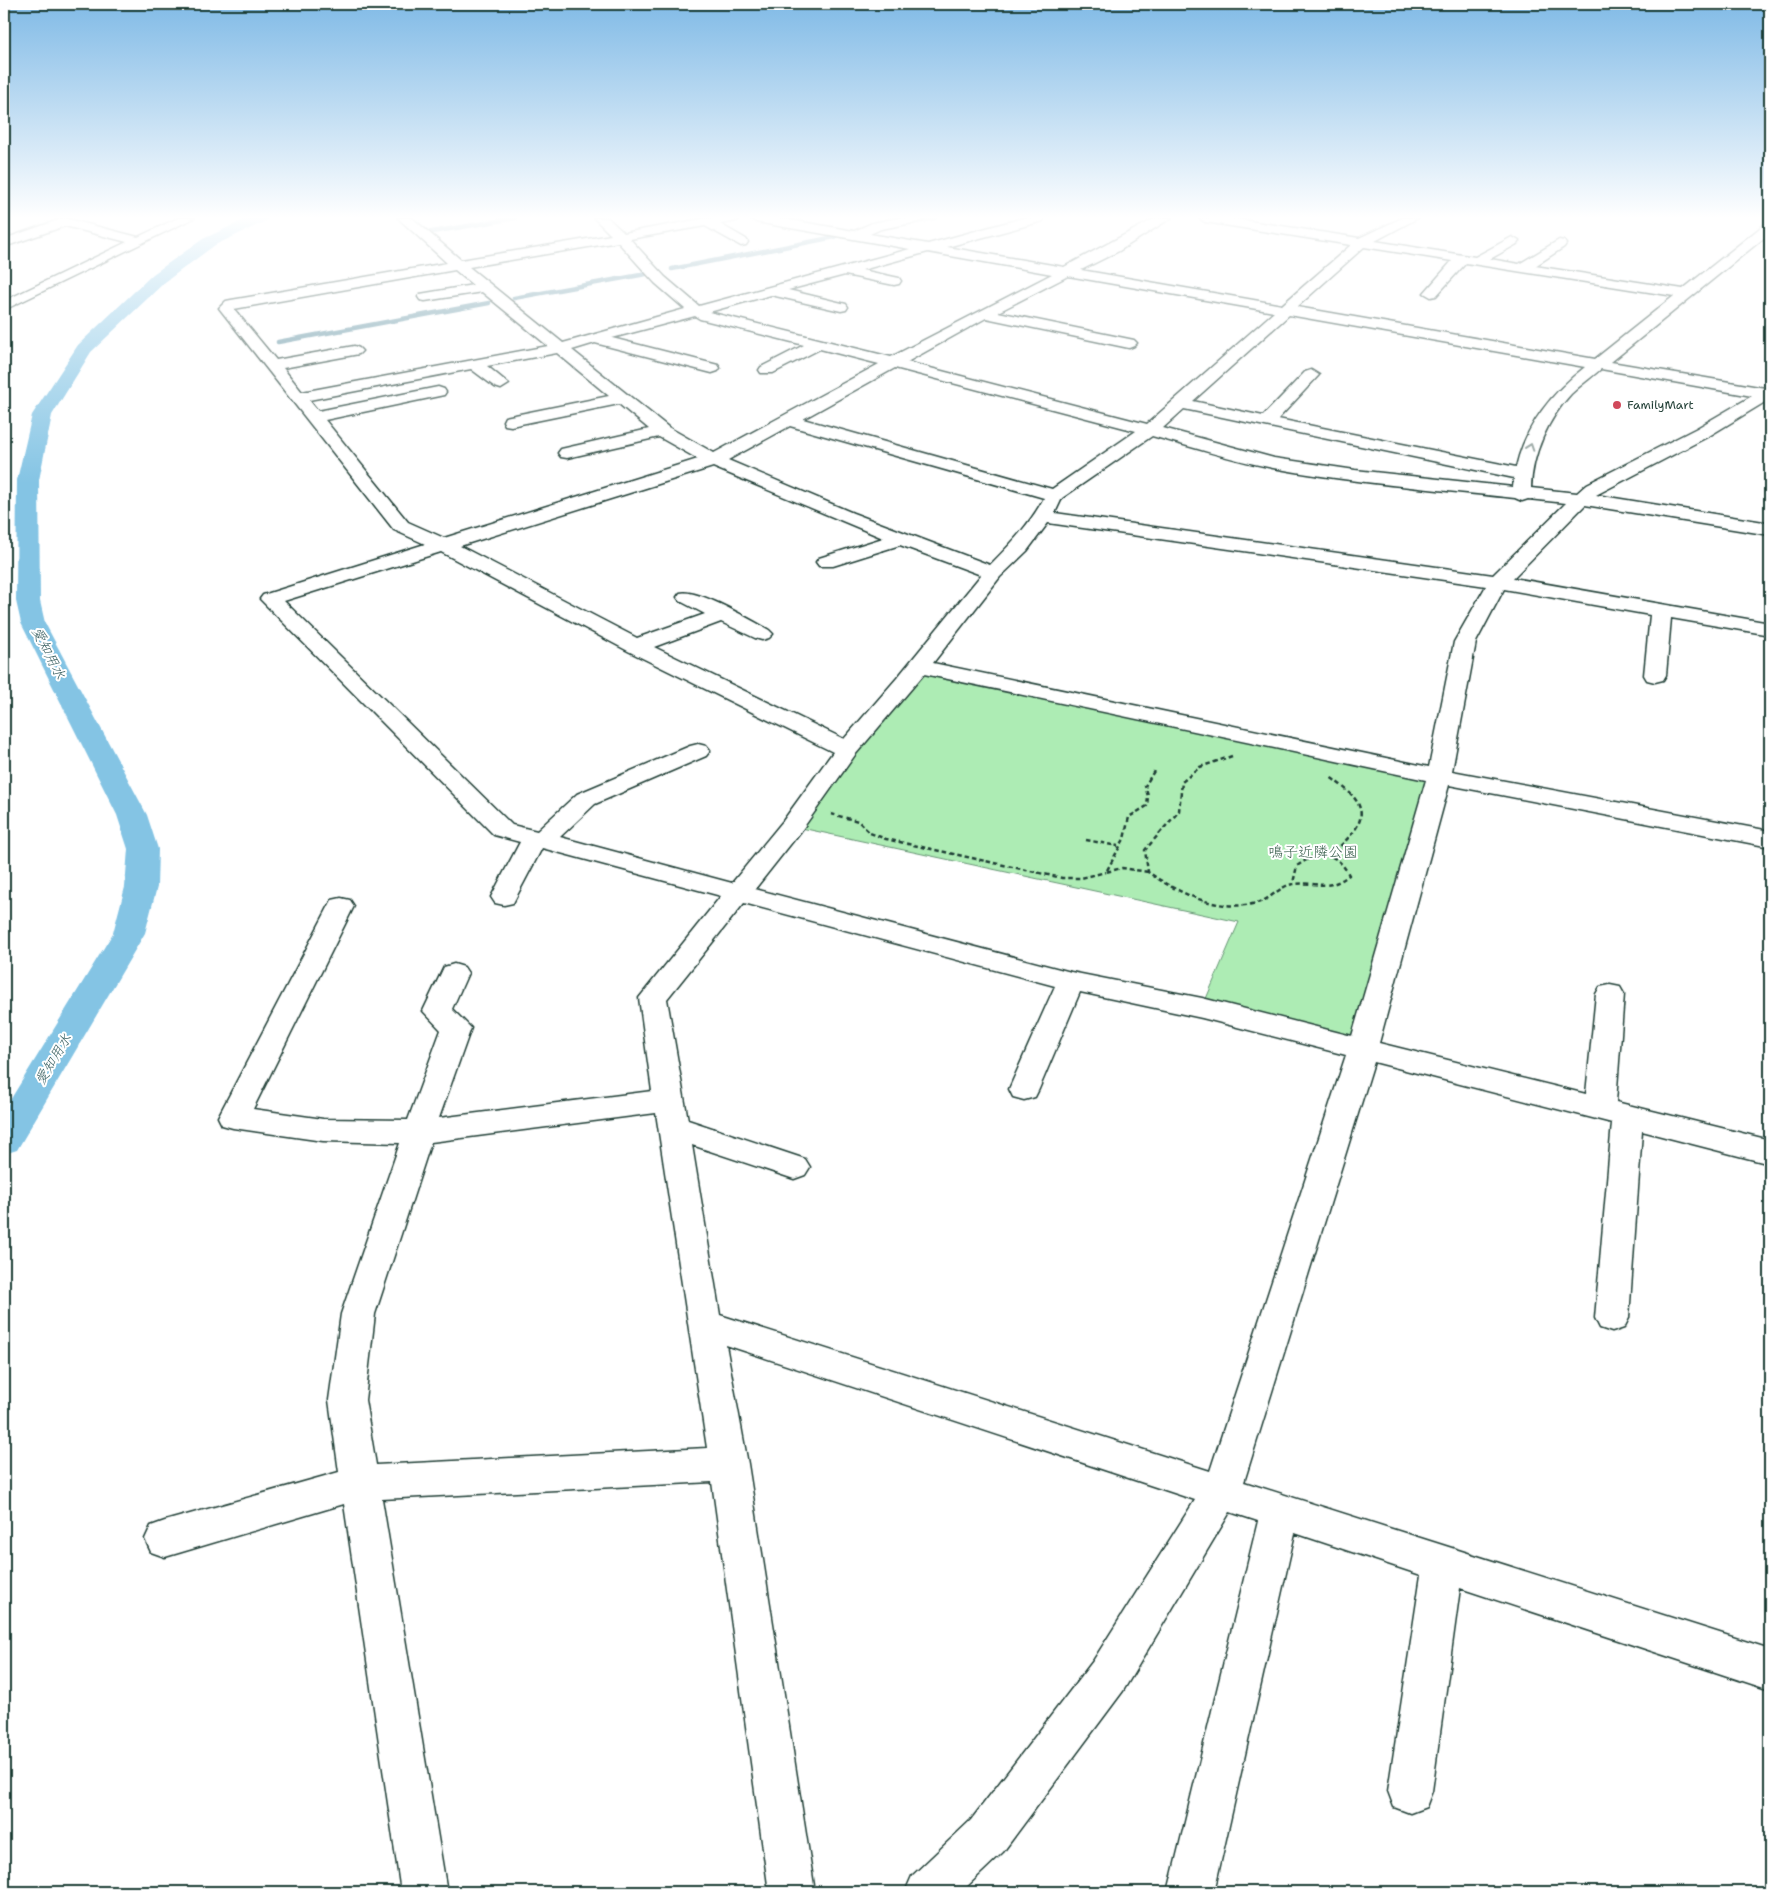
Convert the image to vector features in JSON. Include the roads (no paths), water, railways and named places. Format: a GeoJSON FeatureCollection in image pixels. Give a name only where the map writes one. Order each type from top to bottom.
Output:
{"type":"FeatureCollection","features":[{"type":"Feature","properties":{"kind":"street"},"geometry":{"type":"LineString","coordinates":[[228,306],[226,308],[274,365],[401,526],[443,545],[636,646],[847,750]]}},
{"type":"Feature","properties":{"kind":"street"},"geometry":{"type":"LineString","coordinates":[[509,306],[624,398],[662,431],[684,445],[750,477],[900,539],[994,573]]}},
{"type":"Feature","properties":{"kind":"street"},"geometry":{"type":"LineString","coordinates":[[690,306],[705,316],[894,363],[1151,430],[1241,456],[1274,463],[1354,476],[1624,505],[1770,529]]}},
{"type":"Feature","properties":{"kind":"street"},"geometry":{"type":"LineString","coordinates":[[299,397],[560,348],[707,306]]}},
{"type":"Feature","properties":{"kind":"street"},"geometry":{"type":"LineString","coordinates":[[997,306],[715,460],[270,599],[503,830],[1071,981],[1202,1008],[1770,1152]]}},
{"type":"Feature","properties":{"kind":"street"},"geometry":{"type":"LineString","coordinates":[[1258,306],[1769,393]]}},
{"type":"Feature","properties":{"kind":"street"},"geometry":{"type":"LineString","coordinates":[[792,1892],[729,1464],[653,998],[792,826],[847,750],[994,573],[1020,547],[1043,517],[1055,495],[1151,430],[1288,306]]}},
{"type":"Feature","properties":{"kind":"street"},"geometry":{"type":"LineString","coordinates":[[1522,495],[1521,474],[1536,431],[1546,413],[1566,390],[1596,364],[1670,306]]}},
{"type":"Feature","properties":{"kind":"street"},"geometry":{"type":"LineString","coordinates":[[984,313],[1129,343]]}},
{"type":"Feature","properties":{"kind":"street"},"geometry":{"type":"LineString","coordinates":[[595,338],[712,368]]}},
{"type":"Feature","properties":{"kind":"street"},"geometry":{"type":"LineString","coordinates":[[767,370],[819,344]]}},
{"type":"Feature","properties":{"kind":"street"},"geometry":{"type":"LineString","coordinates":[[274,365],[354,351]]}},
{"type":"Feature","properties":{"kind":"street"},"geometry":{"type":"LineString","coordinates":[[474,364],[501,384]]}},
{"type":"Feature","properties":{"kind":"street"},"geometry":{"type":"LineString","coordinates":[[1268,420],[1311,375]]}},
{"type":"Feature","properties":{"kind":"street"},"geometry":{"type":"LineString","coordinates":[[315,418],[438,392]]}},
{"type":"Feature","properties":{"kind":"street"},"geometry":{"type":"LineString","coordinates":[[928,1892],[987,1836],[1108,1676],[1222,1491],[1363,1049],[1439,776],[1465,642],[1498,582],[1593,488],[1703,432],[1769,393]]}},
{"type":"Feature","properties":{"kind":"street"},"geometry":{"type":"LineString","coordinates":[[511,421],[624,398]]}},
{"type":"Feature","properties":{"kind":"street"},"geometry":{"type":"LineString","coordinates":[[1182,404],[1268,420],[1521,474]]}},
{"type":"Feature","properties":{"kind":"street"},"geometry":{"type":"LineString","coordinates":[[788,420],[1055,495]]}},
{"type":"Feature","properties":{"kind":"street"},"geometry":{"type":"LineString","coordinates":[[567,453],[662,431]]}},
{"type":"Feature","properties":{"kind":"street"},"geometry":{"type":"LineString","coordinates":[[1043,517],[1498,582],[1770,629]]}},
{"type":"Feature","properties":{"kind":"street"},"geometry":{"type":"LineString","coordinates":[[826,562],[900,539]]}},
{"type":"Feature","properties":{"kind":"street"},"geometry":{"type":"LineString","coordinates":[[687,597],[762,634]]}},
{"type":"Feature","properties":{"kind":"street"},"geometry":{"type":"LineString","coordinates":[[1655,675],[1661,611]]}},
{"type":"Feature","properties":{"kind":"street"},"geometry":{"type":"LineString","coordinates":[[636,646],[724,614]]}},
{"type":"Feature","properties":{"kind":"street"},"geometry":{"type":"LineString","coordinates":[[918,666],[1439,776],[1770,839]]}},
{"type":"Feature","properties":{"kind":"street"},"geometry":{"type":"LineString","coordinates":[[504,897],[538,839],[586,799],[698,751]]}},
{"type":"Feature","properties":{"kind":"street"},"geometry":{"type":"LineString","coordinates":[[340,906],[233,1117],[323,1130],[419,1132],[671,1113],[794,1167]]}},
{"type":"Feature","properties":{"kind":"street"},"geometry":{"type":"LineString","coordinates":[[424,1892],[347,1400],[358,1314],[456,1028],[437,1011],[454,973]]}},
{"type":"Feature","properties":{"kind":"street"},"geometry":{"type":"LineString","coordinates":[[1024,1089],[1071,981]]}},
{"type":"Feature","properties":{"kind":"street"},"geometry":{"type":"LineString","coordinates":[[1610,994],[1614,1112],[1612,1318]]}},
{"type":"Feature","properties":{"kind":"street"},"geometry":{"type":"LineString","coordinates":[[705,1324],[1770,1670]]}},
{"type":"Feature","properties":{"kind":"street"},"geometry":{"type":"LineString","coordinates":[[165,1539],[359,1483],[729,1464]]}},
{"type":"Feature","properties":{"kind":"street"},"geometry":{"type":"LineString","coordinates":[[1191,1892],[1280,1512]]}},
{"type":"Feature","properties":{"kind":"street"},"geometry":{"type":"LineString","coordinates":[[1410,1791],[1443,1564]]}},
{"type":"Feature","properties":{"kind":"waterway","name":"愛知用水"},"geometry":{"type":"LineString","coordinates":[[4,1140],[129,933],[141,887],[143,849],[132,815],[33,623],[28,601],[28,480],[42,415],[84,349],[129,306]]}},
{"type":"Feature","properties":{"kind":"waterway"},"geometry":{"type":"LineString","coordinates":[[278,342],[470,306]]}},
{"type":"Feature","properties":{"kind":"place","name":"FamilyMart"},"geometry":{"type":"Point","coordinates":[1617,405]}},
{"type":"Feature","properties":{"kind":"park label","name":"鳴子近隣公園"},"geometry":{"type":"Point","coordinates":[1313,852]}}]}
